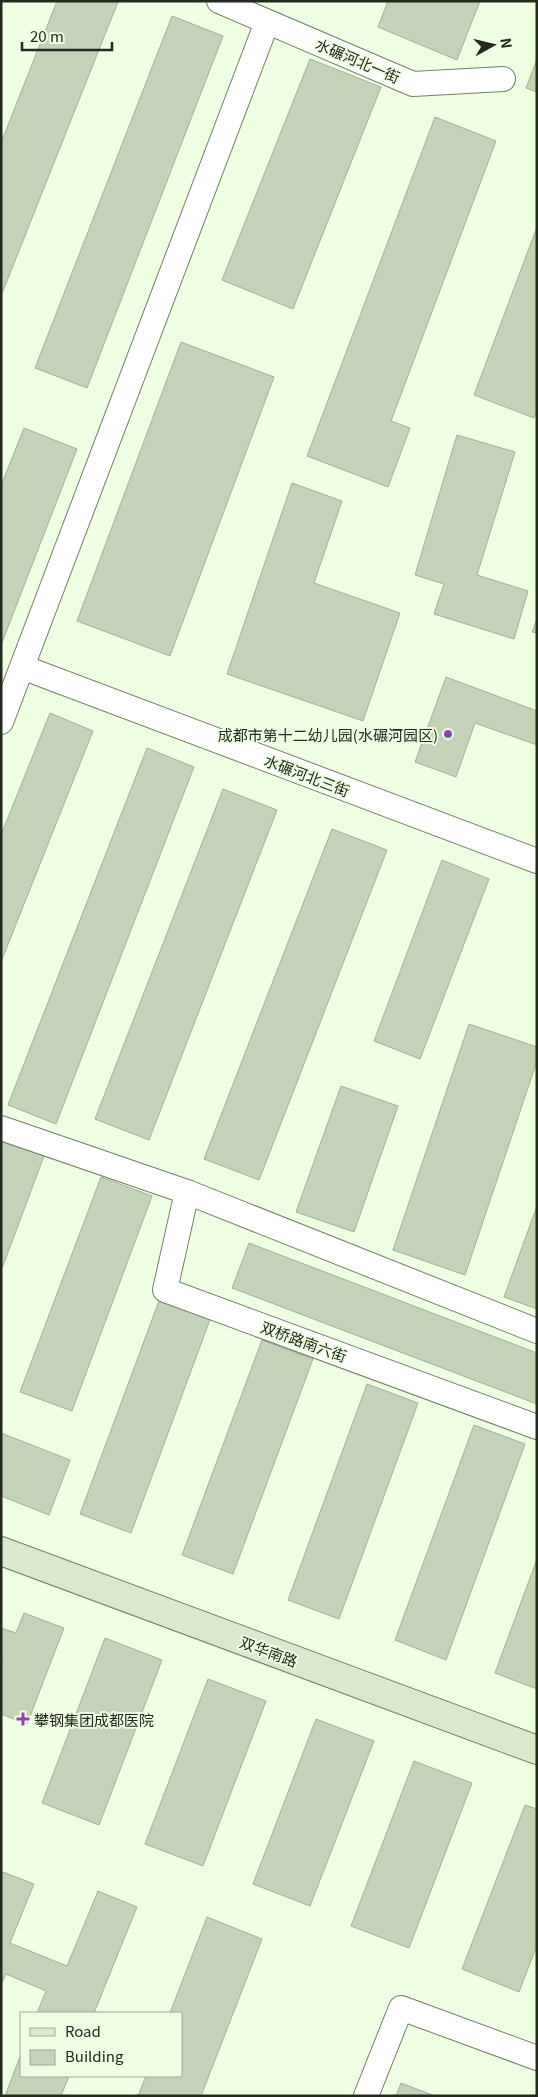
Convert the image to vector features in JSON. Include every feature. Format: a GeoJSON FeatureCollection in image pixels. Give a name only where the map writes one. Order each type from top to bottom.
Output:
{"type":"FeatureCollection","features":[{"type":"Feature","properties":{"kind":"street","name":"水碾河北一街"},"geometry":{"type":"LineString","coordinates":[[219,1],[413,84],[503,79]]}},
{"type":"Feature","properties":{"kind":"street"},"geometry":{"type":"LineString","coordinates":[[1,722],[267,22]]}},
{"type":"Feature","properties":{"kind":"street","name":"水碾河北三街"},"geometry":{"type":"LineString","coordinates":[[22,667],[537,861]]}},
{"type":"Feature","properties":{"kind":"street"},"geometry":{"type":"LineString","coordinates":[[1,1128],[187,1192],[537,1331]]}},
{"type":"Feature","properties":{"kind":"street","name":"双桥路南六街"},"geometry":{"type":"LineString","coordinates":[[187,1192],[165,1290],[537,1427]]}},
{"type":"Feature","properties":{"kind":"street","name":"双华南路"},"geometry":{"type":"LineString","coordinates":[[1,1551],[537,1750]]}},
{"type":"Feature","properties":{"kind":"street"},"geometry":{"type":"LineString","coordinates":[[366,2096],[401,2008],[537,2058]]}},
{"type":"Feature","properties":{"kind":"building"},"geometry":{"type":"Polygon","coordinates":[[[57,1],[118,2],[1,296],[1,143],[57,1]]]}},
{"type":"Feature","properties":{"kind":"building"},"geometry":{"type":"Polygon","coordinates":[[[388,1],[480,1],[457,60],[378,27],[388,1]]]}},
{"type":"Feature","properties":{"kind":"building"},"geometry":{"type":"Polygon","coordinates":[[[172,16],[223,36],[87,388],[35,368],[172,16]]]}},
{"type":"Feature","properties":{"kind":"building"},"geometry":{"type":"Polygon","coordinates":[[[310,59],[381,87],[293,309],[222,280],[310,59]]]}},
{"type":"Feature","properties":{"kind":"building"},"geometry":{"type":"Polygon","coordinates":[[[537,59],[537,92],[526,88],[537,59]]]}},
{"type":"Feature","properties":{"kind":"building"},"geometry":{"type":"Polygon","coordinates":[[[435,117],[496,141],[391,421],[410,428],[388,487],[307,456],[435,117]]]}},
{"type":"Feature","properties":{"kind":"building"},"geometry":{"type":"Polygon","coordinates":[[[537,227],[537,410],[534,418],[474,395],[537,227]]]}},
{"type":"Feature","properties":{"kind":"building"},"geometry":{"type":"Polygon","coordinates":[[[181,342],[274,377],[170,656],[77,621],[181,342]]]}},
{"type":"Feature","properties":{"kind":"building"},"geometry":{"type":"Polygon","coordinates":[[[24,428],[77,449],[1,645],[1,486],[24,428]]]}},
{"type":"Feature","properties":{"kind":"building"},"geometry":{"type":"Polygon","coordinates":[[[457,435],[515,452],[477,575],[528,591],[514,639],[434,614],[444,584],[415,575],[457,435]]]}},
{"type":"Feature","properties":{"kind":"building"},"geometry":{"type":"Polygon","coordinates":[[[292,483],[342,501],[314,583],[400,613],[363,721],[227,674],[292,483]]]}},
{"type":"Feature","properties":{"kind":"building"},"geometry":{"type":"Polygon","coordinates":[[[537,619],[537,633],[532,632],[537,619]]]}},
{"type":"Feature","properties":{"kind":"building","name":"成都市第十二幼儿园(水碾河园区)"},"geometry":{"type":"Polygon","coordinates":[[[446,677],[537,711],[537,745],[475,723],[456,777],[415,762],[446,677]]]}},
{"type":"Feature","properties":{"kind":"building"},"geometry":{"type":"Polygon","coordinates":[[[50,713],[93,731],[1,962],[1,835],[50,713]]]}},
{"type":"Feature","properties":{"kind":"building"},"geometry":{"type":"Polygon","coordinates":[[[147,748],[194,767],[56,1124],[8,1105],[147,748]]]}},
{"type":"Feature","properties":{"kind":"building"},"geometry":{"type":"Polygon","coordinates":[[[223,789],[277,810],[149,1140],[95,1119],[223,789]]]}},
{"type":"Feature","properties":{"kind":"building"},"geometry":{"type":"Polygon","coordinates":[[[332,829],[387,850],[259,1180],[204,1159],[332,829]]]}},
{"type":"Feature","properties":{"kind":"building"},"geometry":{"type":"Polygon","coordinates":[[[442,860],[489,879],[420,1059],[374,1041],[442,860]]]}},
{"type":"Feature","properties":{"kind":"building"},"geometry":{"type":"Polygon","coordinates":[[[469,1024],[537,1047],[537,1061],[465,1275],[393,1250],[469,1024]]]}},
{"type":"Feature","properties":{"kind":"building"},"geometry":{"type":"Polygon","coordinates":[[[341,1086],[398,1106],[354,1232],[296,1212],[341,1086]]]}},
{"type":"Feature","properties":{"kind":"building"},"geometry":{"type":"Polygon","coordinates":[[[1,1140],[44,1156],[1,1271],[1,1140]]]}},
{"type":"Feature","properties":{"kind":"building"},"geometry":{"type":"Polygon","coordinates":[[[101,1177],[152,1196],[72,1411],[20,1392],[101,1177]]]}},
{"type":"Feature","properties":{"kind":"building"},"geometry":{"type":"Polygon","coordinates":[[[537,1206],[537,1309],[504,1297],[537,1206]]]}},
{"type":"Feature","properties":{"kind":"building"},"geometry":{"type":"Polygon","coordinates":[[[249,1243],[537,1353],[537,1404],[232,1288],[249,1243]]]}},
{"type":"Feature","properties":{"kind":"building"},"geometry":{"type":"Polygon","coordinates":[[[160,1298],[211,1317],[131,1533],[80,1514],[160,1298]]]}},
{"type":"Feature","properties":{"kind":"building"},"geometry":{"type":"Polygon","coordinates":[[[262,1340],[313,1359],[233,1574],[182,1555],[262,1340]]]}},
{"type":"Feature","properties":{"kind":"building"},"geometry":{"type":"Polygon","coordinates":[[[367,1384],[418,1403],[339,1619],[288,1600],[367,1384]]]}},
{"type":"Feature","properties":{"kind":"building"},"geometry":{"type":"Polygon","coordinates":[[[474,1425],[525,1444],[446,1660],[395,1640],[474,1425]]]}},
{"type":"Feature","properties":{"kind":"building"},"geometry":{"type":"Polygon","coordinates":[[[1,1433],[70,1460],[49,1515],[1,1496],[1,1433]]]}},
{"type":"Feature","properties":{"kind":"building"},"geometry":{"type":"Polygon","coordinates":[[[537,1559],[537,1689],[495,1673],[537,1559]]]}},
{"type":"Feature","properties":{"kind":"building"},"geometry":{"type":"Polygon","coordinates":[[[24,1613],[64,1628],[27,1724],[1,1714],[1,1667],[3,1662],[1,1662],[1,1628],[16,1633],[24,1613]]]}},
{"type":"Feature","properties":{"kind":"building"},"geometry":{"type":"Polygon","coordinates":[[[105,1638],[162,1660],[99,1825],[42,1803],[105,1638]]]}},
{"type":"Feature","properties":{"kind":"building"},"geometry":{"type":"Polygon","coordinates":[[[208,1679],[266,1701],[203,1866],[145,1844],[208,1679]]]}},
{"type":"Feature","properties":{"kind":"building"},"geometry":{"type":"Polygon","coordinates":[[[316,1719],[374,1741],[310,1906],[253,1884],[316,1719]]]}},
{"type":"Feature","properties":{"kind":"building"},"geometry":{"type":"Polygon","coordinates":[[[414,1761],[472,1783],[409,1948],[351,1926],[414,1761]]]}},
{"type":"Feature","properties":{"kind":"building"},"geometry":{"type":"Polygon","coordinates":[[[525,1805],[537,1809],[537,1945],[519,1992],[462,1969],[525,1805]]]}},
{"type":"Feature","properties":{"kind":"building"},"geometry":{"type":"Polygon","coordinates":[[[3,1872],[34,1884],[10,1943],[67,1966],[98,1891],[137,1907],[94,2012],[37,2012],[46,1991],[6,1974],[1,1985],[1,1877],[3,1872]]]}},
{"type":"Feature","properties":{"kind":"building"},"geometry":{"type":"Polygon","coordinates":[[[207,1917],[262,1939],[201,2096],[138,2096],[146,2077],[182,2077],[182,2012],[170,2012],[207,1917]]]}},
{"type":"Feature","properties":{"kind":"building"},"geometry":{"type":"Polygon","coordinates":[[[20,2057],[20,2077],[69,2077],[61,2096],[5,2096],[20,2057]]]}},
{"type":"Feature","properties":{"kind":"building"},"geometry":{"type":"Polygon","coordinates":[[[401,2083],[435,2096],[396,2096],[401,2083]]]}},
{"type":"Feature","properties":{"kind":"place","name":"成都市第十二幼儿园(水碾河园区)"},"geometry":{"type":"Point","coordinates":[448,734]}},
{"type":"Feature","properties":{"kind":"place","name":"攀钢集团成都医院"},"geometry":{"type":"Point","coordinates":[23,1719]}}]}
